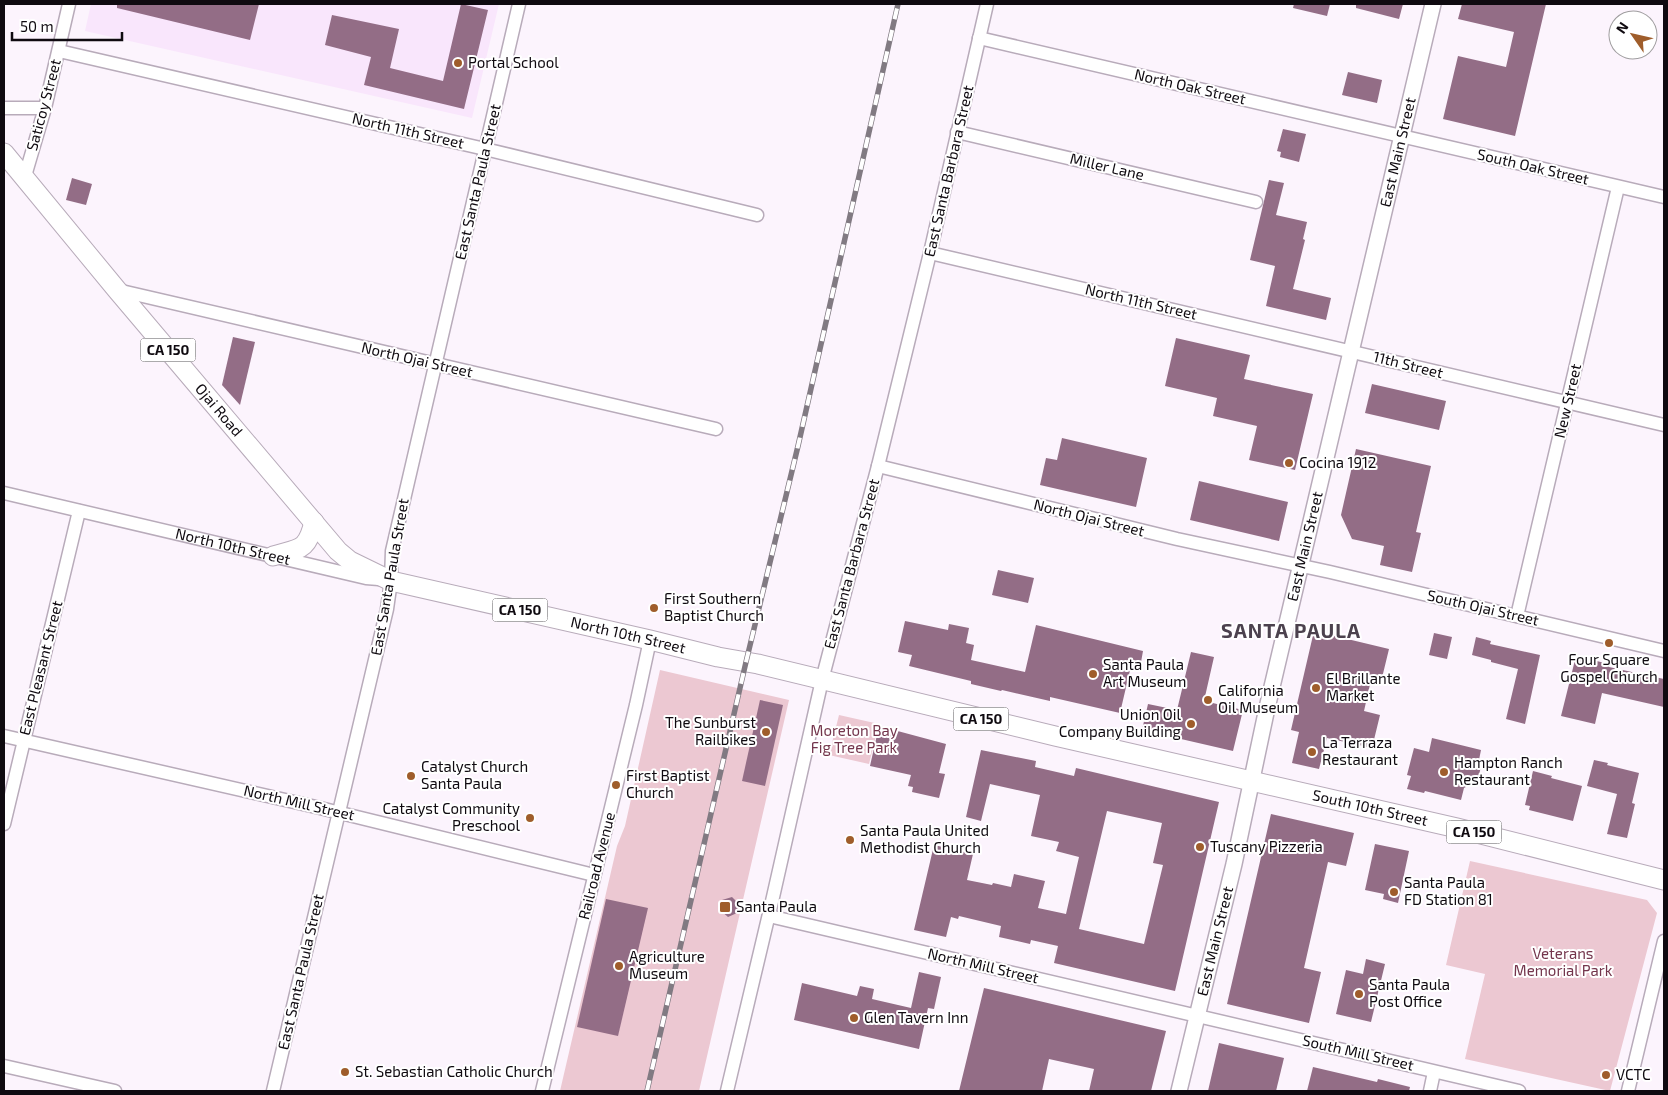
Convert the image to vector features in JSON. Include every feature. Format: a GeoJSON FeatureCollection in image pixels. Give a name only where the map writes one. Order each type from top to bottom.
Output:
{"type":"FeatureCollection","features":[{"type":"Feature","properties":{"kind":"main road","name":"Ojai Road"},"geometry":{"type":"LineString","coordinates":[[4,153],[25,176],[117,290],[338,551],[350,561],[391,581]]}},
{"type":"Feature","properties":{"kind":"main road"},"geometry":{"type":"LineString","coordinates":[[273,556],[304,546],[308,541],[314,522]]}},
{"type":"Feature","properties":{"kind":"main road","name":"North 10th Street"},"geometry":{"type":"LineString","coordinates":[[391,581],[718,657],[758,664],[1046,734],[1251,780]]}},
{"type":"Feature","properties":{"kind":"main road","name":"South 10th Street"},"geometry":{"type":"LineString","coordinates":[[1251,780],[1519,843],[1664,880]]}},
{"type":"Feature","properties":{"kind":"street","name":"Saticoy Street"},"geometry":{"type":"LineString","coordinates":[[25,176],[45,108],[69,4]]}},
{"type":"Feature","properties":{"kind":"street","name":"East Santa Paula Street"},"geometry":{"type":"LineString","coordinates":[[274,1091],[387,609],[391,581],[392,551],[519,4]]}},
{"type":"Feature","properties":{"kind":"street","name":"East Santa Barbara Street"},"geometry":{"type":"LineString","coordinates":[[727,1091],[769,916],[822,680],[878,466],[987,4]]}},
{"type":"Feature","properties":{"kind":"street","name":"East Main Street"},"geometry":{"type":"LineString","coordinates":[[1179,1091],[1234,864],[1251,780],[1433,4]]}},
{"type":"Feature","properties":{"kind":"street","name":"North Oak Street"},"geometry":{"type":"LineString","coordinates":[[979,38],[1402,136]]}},
{"type":"Feature","properties":{"kind":"street","name":"North 11th Street"},"geometry":{"type":"LineString","coordinates":[[59,51],[485,149],[757,215]]}},
{"type":"Feature","properties":{"kind":"street"},"geometry":{"type":"LineString","coordinates":[[4,108],[45,108]]}},
{"type":"Feature","properties":{"kind":"street","name":"Miller Lane"},"geometry":{"type":"LineString","coordinates":[[957,132],[1256,202]]}},
{"type":"Feature","properties":{"kind":"street","name":"South Oak Street"},"geometry":{"type":"LineString","coordinates":[[1402,136],[1664,197]]}},
{"type":"Feature","properties":{"kind":"street","name":"New Street"},"geometry":{"type":"LineString","coordinates":[[1517,616],[1618,187]]}},
{"type":"Feature","properties":{"kind":"street","name":"North 11th Street"},"geometry":{"type":"LineString","coordinates":[[930,252],[1352,351]]}},
{"type":"Feature","properties":{"kind":"street","name":"North Ojai Street"},"geometry":{"type":"LineString","coordinates":[[117,290],[716,429]]}},
{"type":"Feature","properties":{"kind":"street","name":"11th Street"},"geometry":{"type":"LineString","coordinates":[[1352,351],[1664,425]]}},
{"type":"Feature","properties":{"kind":"street","name":"North Ojai Street"},"geometry":{"type":"LineString","coordinates":[[878,466],[1177,539],[1301,566]]}},
{"type":"Feature","properties":{"kind":"street","name":"North 10th Street"},"geometry":{"type":"LineString","coordinates":[[4,493],[366,578],[391,581]]}},
{"type":"Feature","properties":{"kind":"street","name":"East Pleasant Street"},"geometry":{"type":"LineString","coordinates":[[4,824],[79,511]]}},
{"type":"Feature","properties":{"kind":"street","name":"South Ojai Street"},"geometry":{"type":"LineString","coordinates":[[1301,566],[1664,651]]}},
{"type":"Feature","properties":{"kind":"street","name":"Railroad Avenue"},"geometry":{"type":"LineString","coordinates":[[542,1091],[632,723],[650,640]]}},
{"type":"Feature","properties":{"kind":"street","name":"North Mill Street"},"geometry":{"type":"LineString","coordinates":[[4,736],[338,812],[594,875]]}},
{"type":"Feature","properties":{"kind":"street","name":"North Mill Street"},"geometry":{"type":"LineString","coordinates":[[769,916],[1197,1016]]}},
{"type":"Feature","properties":{"kind":"street"},"geometry":{"type":"LineString","coordinates":[[1628,1091],[1664,941]]}},
{"type":"Feature","properties":{"kind":"street","name":"South Mill Street"},"geometry":{"type":"LineString","coordinates":[[1197,1016],[1519,1091]]}},
{"type":"Feature","properties":{"kind":"street"},"geometry":{"type":"LineString","coordinates":[[4,1066],[115,1091]]}},
{"type":"Feature","properties":{"kind":"street"},"geometry":{"type":"LineString","coordinates":[[1430,1091],[1434,1072]]}},
{"type":"Feature","properties":{"kind":"shaded area"},"geometry":{"type":"Polygon","coordinates":[[[91,4],[499,4],[472,118],[85,31],[91,4]]]}},
{"type":"Feature","properties":{"kind":"green space"},"geometry":{"type":"Polygon","coordinates":[[[660,670],[789,700],[699,1091],[560,1091],[617,846],[625,826],[660,670]]]}},
{"type":"Feature","properties":{"kind":"green space","name":"Moreton Bay Fig Tree Park"},"geometry":{"type":"Polygon","coordinates":[[[839,715],[879,724],[869,764],[829,755],[839,715]]]}},
{"type":"Feature","properties":{"kind":"green space","name":"Veterans Memorial Park"},"geometry":{"type":"Polygon","coordinates":[[[1470,861],[1647,900],[1657,913],[1610,1091],[1465,1059],[1485,974],[1446,965],[1470,861]]]}},
{"type":"Feature","properties":{"kind":"building"},"geometry":{"type":"Polygon","coordinates":[[[117,4],[259,4],[250,40],[117,8],[117,4]]]}},
{"type":"Feature","properties":{"kind":"building"},"geometry":{"type":"Polygon","coordinates":[[[461,4],[488,10],[464,109],[364,85],[371,57],[325,45],[332,15],[399,29],[390,68],[443,81],[461,4]]]}},
{"type":"Feature","properties":{"kind":"building"},"geometry":{"type":"Polygon","coordinates":[[[1294,4],[1330,4],[1327,16],[1293,8],[1294,4]]]}},
{"type":"Feature","properties":{"kind":"building"},"geometry":{"type":"Polygon","coordinates":[[[1356,4],[1403,4],[1399,19],[1356,8],[1356,4]]]}},
{"type":"Feature","properties":{"kind":"building"},"geometry":{"type":"Polygon","coordinates":[[[1462,4],[1546,4],[1515,136],[1443,119],[1458,56],[1506,67],[1514,32],[1458,19],[1462,4]]]}},
{"type":"Feature","properties":{"kind":"building"},"geometry":{"type":"Polygon","coordinates":[[[1348,72],[1382,80],[1377,103],[1342,95],[1348,72]]]}},
{"type":"Feature","properties":{"kind":"building"},"geometry":{"type":"Polygon","coordinates":[[[1283,129],[1306,134],[1299,162],[1280,157],[1281,152],[1277,151],[1283,129]]]}},
{"type":"Feature","properties":{"kind":"building"},"geometry":{"type":"Polygon","coordinates":[[[72,178],[92,184],[86,205],[66,200],[72,178]]]}},
{"type":"Feature","properties":{"kind":"building"},"geometry":{"type":"Polygon","coordinates":[[[1269,180],[1284,183],[1276,215],[1307,222],[1303,239],[1305,240],[1293,289],[1331,298],[1326,320],[1266,306],[1275,266],[1250,260],[1269,180]]]}},
{"type":"Feature","properties":{"kind":"building"},"geometry":{"type":"Polygon","coordinates":[[[233,337],[255,342],[240,405],[222,385],[233,337]]]}},
{"type":"Feature","properties":{"kind":"building"},"geometry":{"type":"Polygon","coordinates":[[[1176,338],[1250,355],[1244,379],[1313,394],[1295,470],[1249,460],[1257,426],[1213,416],[1217,398],[1165,386],[1176,338]]]}},
{"type":"Feature","properties":{"kind":"building"},"geometry":{"type":"Polygon","coordinates":[[[1372,384],[1446,401],[1439,430],[1365,413],[1372,384]]]}},
{"type":"Feature","properties":{"kind":"building"},"geometry":{"type":"Polygon","coordinates":[[[1062,438],[1147,458],[1136,507],[1040,485],[1046,458],[1057,460],[1062,438]]]}},
{"type":"Feature","properties":{"kind":"building"},"geometry":{"type":"Polygon","coordinates":[[[1356,449],[1431,466],[1416,532],[1421,533],[1412,572],[1380,565],[1384,546],[1352,539],[1341,515],[1356,449]]]}},
{"type":"Feature","properties":{"kind":"building"},"geometry":{"type":"Polygon","coordinates":[[[1199,481],[1288,502],[1279,541],[1190,520],[1199,481]]]}},
{"type":"Feature","properties":{"kind":"building"},"geometry":{"type":"Polygon","coordinates":[[[998,570],[1034,578],[1028,603],[992,595],[998,570]]]}},
{"type":"Feature","properties":{"kind":"building"},"geometry":{"type":"Polygon","coordinates":[[[905,621],[948,630],[949,624],[969,628],[966,643],[974,645],[971,660],[1025,672],[1036,625],[1143,651],[1140,668],[1131,666],[1120,713],[1050,697],[1050,701],[1001,691],[971,684],[971,681],[909,666],[912,655],[898,652],[905,621]]]}},
{"type":"Feature","properties":{"kind":"building"},"geometry":{"type":"Polygon","coordinates":[[[1314,631],[1389,649],[1381,682],[1371,680],[1364,711],[1380,715],[1372,748],[1327,738],[1319,769],[1292,763],[1299,732],[1291,730],[1314,631]]]}},
{"type":"Feature","properties":{"kind":"building"},"geometry":{"type":"Polygon","coordinates":[[[1434,633],[1452,637],[1447,659],[1429,655],[1434,633]]]}},
{"type":"Feature","properties":{"kind":"building"},"geometry":{"type":"Polygon","coordinates":[[[1476,637],[1491,641],[1490,644],[1540,655],[1525,724],[1506,719],[1518,669],[1472,655],[1476,637]]]}},
{"type":"Feature","properties":{"kind":"building","name":"Union Oil Company Building"},"geometry":{"type":"Polygon","coordinates":[[[1191,652],[1214,657],[1204,701],[1243,710],[1233,751],[1142,730],[1148,704],[1177,710],[1191,652]]]}},
{"type":"Feature","properties":{"kind":"building"},"geometry":{"type":"Polygon","coordinates":[[[1576,656],[1609,664],[1609,667],[1664,679],[1664,707],[1602,693],[1595,724],[1561,716],[1576,656]]]}},
{"type":"Feature","properties":{"kind":"building"},"geometry":{"type":"Polygon","coordinates":[[[760,700],[783,705],[765,786],[742,781],[760,700]]]}},
{"type":"Feature","properties":{"kind":"building"},"geometry":{"type":"Polygon","coordinates":[[[879,726],[946,744],[939,773],[945,774],[939,798],[912,792],[913,787],[908,786],[911,775],[870,766],[879,726]]]}},
{"type":"Feature","properties":{"kind":"building","name":"Hampton Ranch Restaurant"},"geometry":{"type":"Polygon","coordinates":[[[1432,738],[1481,750],[1478,765],[1481,766],[1478,780],[1464,788],[1461,800],[1425,791],[1424,793],[1407,789],[1411,776],[1407,775],[1414,748],[1429,752],[1432,738]]]}},
{"type":"Feature","properties":{"kind":"building"},"geometry":{"type":"Polygon","coordinates":[[[981,750],[1036,761],[1035,767],[1074,776],[1076,768],[1219,802],[1175,991],[1054,963],[1058,946],[1031,940],[1030,944],[999,937],[1001,926],[959,916],[958,919],[951,917],[946,937],[914,930],[934,845],[973,854],[967,880],[1011,887],[1014,874],[1045,881],[1038,908],[1066,914],[1079,857],[1056,851],[1059,842],[1031,836],[1040,795],[990,784],[981,821],[966,817],[981,750]],[[1107,811],[1079,929],[1144,944],[1163,865],[1153,863],[1162,823],[1107,811]]]}},
{"type":"Feature","properties":{"kind":"building"},"geometry":{"type":"Polygon","coordinates":[[[1594,760],[1639,773],[1632,803],[1635,804],[1627,838],[1607,834],[1617,794],[1587,786],[1594,760]]]}},
{"type":"Feature","properties":{"kind":"building"},"geometry":{"type":"Polygon","coordinates":[[[1533,771],[1582,786],[1573,821],[1529,810],[1530,806],[1525,805],[1533,771]]]}},
{"type":"Feature","properties":{"kind":"building"},"geometry":{"type":"Polygon","coordinates":[[[1271,814],[1354,833],[1346,866],[1328,862],[1304,968],[1321,972],[1309,1023],[1227,1004],[1271,814]]]}},
{"type":"Feature","properties":{"kind":"building"},"geometry":{"type":"Polygon","coordinates":[[[1375,844],[1409,851],[1398,903],[1383,899],[1384,894],[1365,890],[1375,844]]]}},
{"type":"Feature","properties":{"kind":"building"},"geometry":{"type":"Polygon","coordinates":[[[732,897],[739,904],[737,913],[728,917],[720,910],[722,900],[732,897]]]}},
{"type":"Feature","properties":{"kind":"building"},"geometry":{"type":"Polygon","coordinates":[[[606,899],[648,908],[618,1036],[577,1027],[606,899]]]}},
{"type":"Feature","properties":{"kind":"building","name":"Santa Paula Post Office"},"geometry":{"type":"Polygon","coordinates":[[[1366,959],[1385,964],[1371,1022],[1336,1014],[1346,970],[1363,974],[1366,959]]]}},
{"type":"Feature","properties":{"kind":"building","name":"Glen Tavern Inn"},"geometry":{"type":"Polygon","coordinates":[[[919,972],[941,977],[934,1009],[928,1008],[919,1049],[794,1020],[802,983],[857,996],[860,986],[874,989],[872,999],[911,1008],[919,972]]]}},
{"type":"Feature","properties":{"kind":"building"},"geometry":{"type":"Polygon","coordinates":[[[984,988],[1166,1031],[1151,1091],[1089,1091],[1094,1069],[1049,1059],[1042,1091],[959,1091],[984,988]]]}},
{"type":"Feature","properties":{"kind":"building"},"geometry":{"type":"Polygon","coordinates":[[[1219,1043],[1284,1058],[1276,1091],[1208,1091],[1219,1043]]]}},
{"type":"Feature","properties":{"kind":"building"},"geometry":{"type":"Polygon","coordinates":[[[1313,1067],[1377,1082],[1378,1079],[1410,1087],[1409,1091],[1307,1091],[1313,1067]]]}},
{"type":"Feature","properties":{"kind":"railway"},"geometry":{"type":"LineString","coordinates":[[647,1091],[798,446],[898,4]]}},
{"type":"Feature","properties":{"kind":"place","name":"Portal School"},"geometry":{"type":"Point","coordinates":[458,63]}},
{"type":"Feature","properties":{"kind":"place","name":"Cocina 1912"},"geometry":{"type":"Point","coordinates":[1289,463]}},
{"type":"Feature","properties":{"kind":"place","name":"First Southern Baptist Church"},"geometry":{"type":"Point","coordinates":[654,608]}},
{"type":"Feature","properties":{"kind":"place","name":"Four Square Gospel Church"},"geometry":{"type":"Point","coordinates":[1609,643]}},
{"type":"Feature","properties":{"kind":"place","name":"Santa Paula Art Museum"},"geometry":{"type":"Point","coordinates":[1093,674]}},
{"type":"Feature","properties":{"kind":"place","name":"El Brillante Market"},"geometry":{"type":"Point","coordinates":[1316,688]}},
{"type":"Feature","properties":{"kind":"place","name":"California Oil Museum"},"geometry":{"type":"Point","coordinates":[1208,700]}},
{"type":"Feature","properties":{"kind":"place","name":"Union Oil Company Building"},"geometry":{"type":"Point","coordinates":[1191,724]}},
{"type":"Feature","properties":{"kind":"place","name":"The Sunburst Railbikes"},"geometry":{"type":"Point","coordinates":[766,732]}},
{"type":"Feature","properties":{"kind":"place","name":"La Terraza Restaurant"},"geometry":{"type":"Point","coordinates":[1312,752]}},
{"type":"Feature","properties":{"kind":"place","name":"Hampton Ranch Restaurant"},"geometry":{"type":"Point","coordinates":[1444,772]}},
{"type":"Feature","properties":{"kind":"place","name":"Catalyst Church Santa Paula"},"geometry":{"type":"Point","coordinates":[411,776]}},
{"type":"Feature","properties":{"kind":"place","name":"First Baptist Church"},"geometry":{"type":"Point","coordinates":[616,785]}},
{"type":"Feature","properties":{"kind":"place","name":"Catalyst Community Preschool"},"geometry":{"type":"Point","coordinates":[530,818]}},
{"type":"Feature","properties":{"kind":"place","name":"Santa Paula United Methodist Church"},"geometry":{"type":"Point","coordinates":[850,840]}},
{"type":"Feature","properties":{"kind":"place","name":"Tuscany Pizzeria"},"geometry":{"type":"Point","coordinates":[1200,847]}},
{"type":"Feature","properties":{"kind":"place","name":"Santa Paula FD Station 81"},"geometry":{"type":"Point","coordinates":[1394,892]}},
{"type":"Feature","properties":{"kind":"place","name":"Santa Paula"},"geometry":{"type":"Point","coordinates":[725,907]}},
{"type":"Feature","properties":{"kind":"place","name":"Agriculture Museum"},"geometry":{"type":"Point","coordinates":[619,966]}},
{"type":"Feature","properties":{"kind":"place","name":"Santa Paula Post Office"},"geometry":{"type":"Point","coordinates":[1359,994]}},
{"type":"Feature","properties":{"kind":"place","name":"Glen Tavern Inn"},"geometry":{"type":"Point","coordinates":[854,1018]}},
{"type":"Feature","properties":{"kind":"place","name":"St. Sebastian Catholic Church"},"geometry":{"type":"Point","coordinates":[345,1072]}},
{"type":"Feature","properties":{"kind":"place","name":"VCTC"},"geometry":{"type":"Point","coordinates":[1606,1075]}},
{"type":"Feature","properties":{"kind":"district","name":"SANTA PAULA"},"geometry":{"type":"Point","coordinates":[1291,631]}}]}
